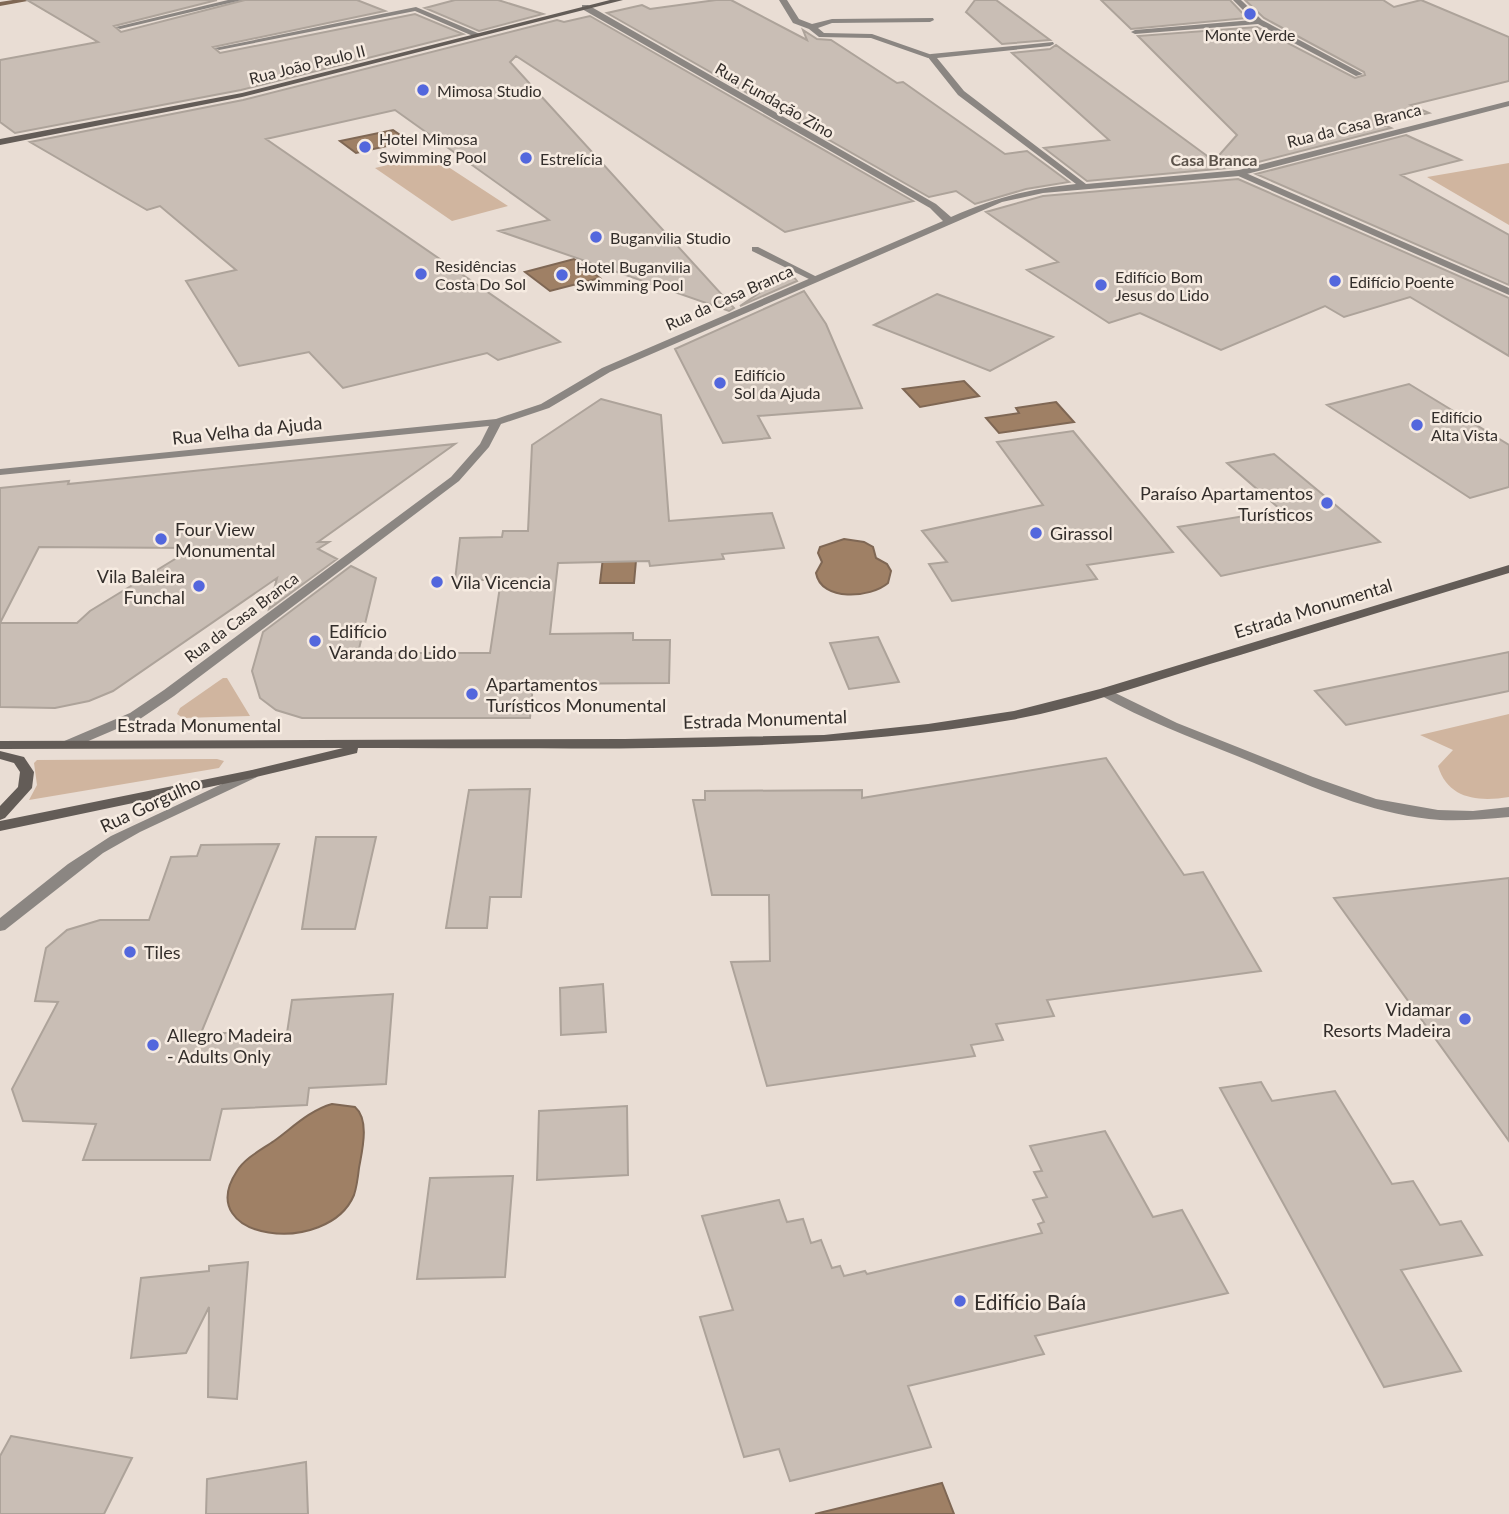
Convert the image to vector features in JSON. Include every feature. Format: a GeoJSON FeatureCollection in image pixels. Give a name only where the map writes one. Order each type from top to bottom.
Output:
{"type":"FeatureCollection","features":[{"type":"Feature","properties":{"kind":"main road","name":"Rua João Paulo II"},"geometry":{"type":"LineString","coordinates":[[0,142],[231,98],[619,0]]}},
{"type":"Feature","properties":{"kind":"main road","name":"Estrada Monumental"},"geometry":{"type":"LineString","coordinates":[[0,745],[377,744],[824,738],[928,728],[1014,715],[1105,692],[1509,569]]}},
{"type":"Feature","properties":{"kind":"main road"},"geometry":{"type":"LineString","coordinates":[[0,825],[252,774],[377,744]]}},
{"type":"Feature","properties":{"kind":"main road"},"geometry":{"type":"LineString","coordinates":[[0,755],[19,760],[27,772],[25,788],[0,815]]}},
{"type":"Feature","properties":{"kind":"street"},"geometry":{"type":"LineString","coordinates":[[120,27],[238,0]]}},
{"type":"Feature","properties":{"kind":"street"},"geometry":{"type":"LineString","coordinates":[[219,48],[416,9],[425,0]]}},
{"type":"Feature","properties":{"kind":"street"},"geometry":{"type":"LineString","coordinates":[[783,0],[796,20],[822,35],[872,36],[931,56],[1050,44]]}},
{"type":"Feature","properties":{"kind":"street"},"geometry":{"type":"LineString","coordinates":[[1237,0],[1259,22],[1359,75]]}},
{"type":"Feature","properties":{"kind":"street","name":"Rua Fundação Zino"},"geometry":{"type":"LineString","coordinates":[[585,7],[933,206],[948,220]]}},
{"type":"Feature","properties":{"kind":"street"},"geometry":{"type":"LineString","coordinates":[[416,9],[476,34]]}},
{"type":"Feature","properties":{"kind":"street"},"geometry":{"type":"LineString","coordinates":[[812,27],[832,21],[930,20]]}},
{"type":"Feature","properties":{"kind":"street"},"geometry":{"type":"LineString","coordinates":[[1135,32],[1259,22]]}},
{"type":"Feature","properties":{"kind":"street"},"geometry":{"type":"LineString","coordinates":[[931,56],[961,93],[1084,186]]}},
{"type":"Feature","properties":{"kind":"street","name":"Rua da Casa Branca"},"geometry":{"type":"LineString","coordinates":[[66,745],[135,716],[169,693],[455,479],[485,445],[497,422],[545,406],[606,370],[948,220],[1023,194],[1239,173],[1509,103]]}},
{"type":"Feature","properties":{"kind":"street"},"geometry":{"type":"LineString","coordinates":[[1239,173],[1509,292]]}},
{"type":"Feature","properties":{"kind":"street"},"geometry":{"type":"LineString","coordinates":[[755,248],[814,278]]}},
{"type":"Feature","properties":{"kind":"street","name":"Rua Velha da Ajuda"},"geometry":{"type":"LineString","coordinates":[[0,472],[497,422]]}},
{"type":"Feature","properties":{"kind":"street"},"geometry":{"type":"LineString","coordinates":[[1105,692],[1166,723],[1372,805],[1429,816],[1459,817],[1509,812]]}},
{"type":"Feature","properties":{"kind":"street","name":"Rua Gorgulho"},"geometry":{"type":"LineString","coordinates":[[0,926],[97,850],[137,828],[218,794],[252,774]]}},
{"type":"Feature","properties":{"kind":"shaded area","name":"Hotel Mimosa Swimming Pool"},"geometry":{"type":"Polygon","coordinates":[[[393,130],[409,141],[356,153],[340,141],[393,130]]]}},
{"type":"Feature","properties":{"kind":"shaded area"},"geometry":{"type":"Polygon","coordinates":[[[430,155],[508,206],[452,221],[375,168],[430,155]]]}},
{"type":"Feature","properties":{"kind":"shaded area"},"geometry":{"type":"Polygon","coordinates":[[[1509,163],[1509,225],[1427,177],[1509,163]]]}},
{"type":"Feature","properties":{"kind":"shaded area","name":"Hotel Buganvilia Swimming Pool"},"geometry":{"type":"Polygon","coordinates":[[[574,259],[600,278],[550,291],[525,272],[574,259]]]}},
{"type":"Feature","properties":{"kind":"shaded area"},"geometry":{"type":"Polygon","coordinates":[[[964,381],[979,396],[920,407],[903,389],[964,381]]]}},
{"type":"Feature","properties":{"kind":"shaded area"},"geometry":{"type":"Polygon","coordinates":[[[1056,402],[1074,422],[999,433],[986,418],[1019,413],[1016,408],[1056,402]]]}},
{"type":"Feature","properties":{"kind":"shaded area"},"geometry":{"type":"Polygon","coordinates":[[[844,539],[864,542],[873,547],[876,558],[887,564],[891,571],[888,583],[870,592],[848,594],[836,593],[820,582],[816,573],[822,562],[818,553],[820,547],[844,539]]]}},
{"type":"Feature","properties":{"kind":"shaded area"},"geometry":{"type":"Polygon","coordinates":[[[604,549],[637,549],[634,583],[600,583],[604,549]]]}},
{"type":"Feature","properties":{"kind":"shaded area"},"geometry":{"type":"Polygon","coordinates":[[[223,678],[227,678],[250,716],[183,718],[177,714],[180,708],[223,678]]]}},
{"type":"Feature","properties":{"kind":"shaded area"},"geometry":{"type":"Polygon","coordinates":[[[1509,714],[1509,797],[1486,799],[1457,792],[1443,777],[1438,766],[1453,750],[1420,735],[1509,714]]]}},
{"type":"Feature","properties":{"kind":"shaded area"},"geometry":{"type":"Polygon","coordinates":[[[37,760],[224,761],[219,768],[29,800],[37,785],[34,763],[37,760]]]}},
{"type":"Feature","properties":{"kind":"shaded area"},"geometry":{"type":"Polygon","coordinates":[[[332,1104],[355,1107],[360,1113],[364,1128],[354,1195],[340,1215],[318,1227],[293,1233],[268,1232],[247,1226],[232,1213],[228,1195],[240,1166],[316,1110],[332,1104]]]}},
{"type":"Feature","properties":{"kind":"shaded area"},"geometry":{"type":"Polygon","coordinates":[[[942,1483],[954,1514],[815,1514],[942,1483]]]}},
{"type":"Feature","properties":{"kind":"building"},"geometry":{"type":"Polygon","coordinates":[[[27,0],[217,0],[114,26],[121,32],[245,0],[357,0],[385,11],[213,47],[220,53],[415,14],[463,34],[241,90],[15,133],[0,122],[0,60],[98,42],[27,0]]]}},
{"type":"Feature","properties":{"kind":"building"},"geometry":{"type":"Polygon","coordinates":[[[455,0],[498,0],[543,14],[479,31],[425,8],[455,0]]]}},
{"type":"Feature","properties":{"kind":"building"},"geometry":{"type":"Polygon","coordinates":[[[731,0],[807,40],[803,30],[817,39],[831,40],[897,83],[903,82],[1005,154],[1027,151],[1069,182],[1026,189],[975,204],[956,191],[929,197],[607,13],[642,5],[650,9],[731,0]]]}},
{"type":"Feature","properties":{"kind":"building"},"geometry":{"type":"Polygon","coordinates":[[[975,0],[996,0],[1050,40],[1002,44],[966,12],[975,0]]]}},
{"type":"Feature","properties":{"kind":"building"},"geometry":{"type":"Polygon","coordinates":[[[1101,0],[1230,0],[1247,18],[1131,29],[1101,0]]]}},
{"type":"Feature","properties":{"kind":"building"},"geometry":{"type":"Polygon","coordinates":[[[1245,0],[1383,0],[1394,7],[1421,0],[1509,37],[1509,81],[1411,105],[1429,113],[1382,124],[1391,128],[1239,167],[1087,181],[1044,148],[1109,140],[1012,53],[1050,49],[1056,45],[1214,161],[1237,135],[1138,36],[1257,27],[1355,78],[1365,75],[1364,72],[1264,18],[1245,0]]]}},
{"type":"Feature","properties":{"kind":"building"},"geometry":{"type":"Polygon","coordinates":[[[590,16],[913,201],[785,232],[516,56],[510,62],[734,308],[729,311],[499,231],[549,220],[395,110],[266,139],[560,342],[498,360],[487,353],[343,388],[309,352],[239,366],[186,281],[236,270],[160,206],[147,210],[30,142],[243,100],[557,20],[564,22],[590,16]]]}},
{"type":"Feature","properties":{"kind":"building"},"geometry":{"type":"Polygon","coordinates":[[[1406,135],[1461,160],[1401,175],[1509,235],[1509,285],[1256,174],[1406,135]]]}},
{"type":"Feature","properties":{"kind":"building"},"geometry":{"type":"Polygon","coordinates":[[[1238,179],[1509,298],[1509,356],[1410,297],[1344,317],[1325,306],[1221,350],[1140,313],[1109,323],[1027,270],[1058,262],[986,212],[1043,196],[1238,179]]]}},
{"type":"Feature","properties":{"kind":"building"},"geometry":{"type":"Polygon","coordinates":[[[790,272],[797,281],[740,306],[790,272]]]}},
{"type":"Feature","properties":{"kind":"building"},"geometry":{"type":"Polygon","coordinates":[[[804,291],[826,324],[862,408],[758,416],[770,438],[723,443],[675,349],[804,291]]]}},
{"type":"Feature","properties":{"kind":"building"},"geometry":{"type":"Polygon","coordinates":[[[937,294],[1053,337],[990,371],[874,325],[937,294]]]}},
{"type":"Feature","properties":{"kind":"building","name":"Edifício Alta Vista"},"geometry":{"type":"Polygon","coordinates":[[[1409,384],[1509,445],[1509,487],[1470,498],[1327,405],[1409,384]]]}},
{"type":"Feature","properties":{"kind":"building"},"geometry":{"type":"Polygon","coordinates":[[[601,399],[661,415],[669,521],[772,513],[784,548],[722,554],[724,559],[650,566],[649,561],[558,563],[550,634],[633,633],[633,640],[670,640],[669,683],[533,684],[530,718],[302,718],[276,710],[260,698],[252,671],[263,632],[351,566],[376,578],[358,653],[490,653],[501,580],[455,580],[460,538],[502,537],[503,531],[528,531],[532,445],[601,399]]]}},
{"type":"Feature","properties":{"kind":"building"},"geometry":{"type":"Polygon","coordinates":[[[1073,431],[1173,552],[1087,565],[1097,579],[952,601],[929,564],[947,562],[922,531],[1043,505],[997,442],[1073,431]]]}},
{"type":"Feature","properties":{"kind":"building"},"geometry":{"type":"Polygon","coordinates":[[[455,444],[318,542],[329,542],[318,549],[337,559],[269,609],[277,578],[113,691],[89,701],[55,708],[0,707],[0,623],[0,488],[69,481],[68,484],[455,444]],[[39,547],[0,623],[77,623],[90,611],[193,548],[39,547]]]}},
{"type":"Feature","properties":{"kind":"building"},"geometry":{"type":"Polygon","coordinates":[[[1274,454],[1380,542],[1221,576],[1178,527],[1281,510],[1227,463],[1274,454]]]}},
{"type":"Feature","properties":{"kind":"building"},"geometry":{"type":"Polygon","coordinates":[[[878,637],[899,682],[849,689],[830,643],[878,637]]]}},
{"type":"Feature","properties":{"kind":"building"},"geometry":{"type":"Polygon","coordinates":[[[1509,652],[1509,691],[1346,725],[1315,691],[1509,652]]]}},
{"type":"Feature","properties":{"kind":"building"},"geometry":{"type":"Polygon","coordinates":[[[1106,758],[1184,875],[1203,872],[1261,971],[1047,1000],[1054,1016],[996,1024],[1003,1040],[971,1045],[975,1056],[767,1086],[731,962],[770,961],[769,895],[712,895],[693,800],[705,800],[705,791],[862,790],[862,798],[1106,758]]]}},
{"type":"Feature","properties":{"kind":"building"},"geometry":{"type":"Polygon","coordinates":[[[530,789],[521,897],[490,897],[487,928],[446,928],[469,790],[530,789]]]}},
{"type":"Feature","properties":{"kind":"building"},"geometry":{"type":"Polygon","coordinates":[[[316,837],[376,837],[355,929],[302,929],[316,837]]]}},
{"type":"Feature","properties":{"kind":"building","name":"Allegro Madeira - Adults Only"},"geometry":{"type":"Polygon","coordinates":[[[279,844],[201,1033],[287,1033],[292,1000],[393,994],[386,1084],[309,1088],[307,1105],[222,1109],[210,1160],[83,1160],[96,1124],[23,1121],[12,1089],[58,1002],[35,1001],[46,948],[67,930],[100,920],[149,920],[171,857],[197,856],[201,845],[279,844]]]}},
{"type":"Feature","properties":{"kind":"building","name":"Vidamar Resorts Madeira"},"geometry":{"type":"Polygon","coordinates":[[[1509,878],[1509,1141],[1334,898],[1509,878]]]}},
{"type":"Feature","properties":{"kind":"building"},"geometry":{"type":"Polygon","coordinates":[[[603,984],[606,1032],[561,1035],[560,988],[603,984]]]}},
{"type":"Feature","properties":{"kind":"building"},"geometry":{"type":"Polygon","coordinates":[[[1261,1082],[1272,1101],[1335,1091],[1392,1184],[1413,1181],[1440,1225],[1461,1221],[1482,1255],[1401,1270],[1461,1371],[1384,1387],[1220,1088],[1261,1082]]]}},
{"type":"Feature","properties":{"kind":"building"},"geometry":{"type":"Polygon","coordinates":[[[627,1106],[628,1175],[537,1180],[539,1111],[627,1106]]]}},
{"type":"Feature","properties":{"kind":"building","name":"Edifício Baía"},"geometry":{"type":"Polygon","coordinates":[[[1105,1131],[1153,1217],[1182,1210],[1228,1293],[1035,1336],[1044,1354],[908,1386],[931,1447],[790,1481],[779,1449],[744,1457],[700,1317],[733,1310],[702,1216],[779,1200],[787,1222],[803,1219],[811,1243],[821,1240],[832,1268],[840,1266],[844,1276],[865,1271],[867,1274],[1042,1233],[1038,1224],[1044,1222],[1033,1200],[1047,1197],[1034,1172],[1042,1171],[1030,1146],[1105,1131]]]}},
{"type":"Feature","properties":{"kind":"building"},"geometry":{"type":"Polygon","coordinates":[[[513,1176],[505,1277],[417,1279],[430,1178],[513,1176]]]}},
{"type":"Feature","properties":{"kind":"building"},"geometry":{"type":"Polygon","coordinates":[[[248,1262],[237,1399],[208,1397],[209,1307],[186,1353],[131,1358],[141,1278],[209,1271],[209,1266],[248,1262]]]}},
{"type":"Feature","properties":{"kind":"building"},"geometry":{"type":"Polygon","coordinates":[[[11,1436],[132,1458],[104,1514],[0,1514],[0,1456],[11,1436]]]}},
{"type":"Feature","properties":{"kind":"building"},"geometry":{"type":"Polygon","coordinates":[[[306,1462],[308,1514],[206,1514],[207,1479],[306,1462]]]}},
{"type":"Feature","properties":{"kind":"waterway"},"geometry":{"type":"LineString","coordinates":[[0,4],[29,0]]}},
{"type":"Feature","properties":{"kind":"place","name":"Monte Verde"},"geometry":{"type":"Point","coordinates":[1250,14]}},
{"type":"Feature","properties":{"kind":"place","name":"Mimosa Studio"},"geometry":{"type":"Point","coordinates":[423,90]}},
{"type":"Feature","properties":{"kind":"place","name":"Hotel Mimosa Swimming Pool"},"geometry":{"type":"Point","coordinates":[365,147]}},
{"type":"Feature","properties":{"kind":"place","name":"Estrelícia"},"geometry":{"type":"Point","coordinates":[526,158]}},
{"type":"Feature","properties":{"kind":"place","name":"Buganvilia Studio"},"geometry":{"type":"Point","coordinates":[596,237]}},
{"type":"Feature","properties":{"kind":"place","name":"Residências Costa Do Sol"},"geometry":{"type":"Point","coordinates":[421,274]}},
{"type":"Feature","properties":{"kind":"place","name":"Hotel Buganvilia Swimming Pool"},"geometry":{"type":"Point","coordinates":[562,275]}},
{"type":"Feature","properties":{"kind":"place","name":"Edifício Poente"},"geometry":{"type":"Point","coordinates":[1335,281]}},
{"type":"Feature","properties":{"kind":"place","name":"Edifício Bom Jesus do Lido"},"geometry":{"type":"Point","coordinates":[1101,285]}},
{"type":"Feature","properties":{"kind":"place","name":"Edifício Sol da Ajuda"},"geometry":{"type":"Point","coordinates":[720,383]}},
{"type":"Feature","properties":{"kind":"place","name":"Edifício Alta Vista"},"geometry":{"type":"Point","coordinates":[1417,425]}},
{"type":"Feature","properties":{"kind":"place","name":"Paraíso Apartamentos Turísticos"},"geometry":{"type":"Point","coordinates":[1327,503]}},
{"type":"Feature","properties":{"kind":"place","name":"Girassol"},"geometry":{"type":"Point","coordinates":[1036,533]}},
{"type":"Feature","properties":{"kind":"place","name":"Four View Monumental"},"geometry":{"type":"Point","coordinates":[161,539]}},
{"type":"Feature","properties":{"kind":"place","name":"Vila Vicencia"},"geometry":{"type":"Point","coordinates":[437,582]}},
{"type":"Feature","properties":{"kind":"place","name":"Vila Baleira Funchal"},"geometry":{"type":"Point","coordinates":[199,586]}},
{"type":"Feature","properties":{"kind":"place","name":"Edifício Varanda do Lido"},"geometry":{"type":"Point","coordinates":[315,641]}},
{"type":"Feature","properties":{"kind":"place","name":"Apartamentos Turísticos Monumental"},"geometry":{"type":"Point","coordinates":[472,694]}},
{"type":"Feature","properties":{"kind":"place","name":"Tiles"},"geometry":{"type":"Point","coordinates":[130,952]}},
{"type":"Feature","properties":{"kind":"place","name":"Vidamar Resorts Madeira"},"geometry":{"type":"Point","coordinates":[1465,1019]}},
{"type":"Feature","properties":{"kind":"place","name":"Allegro Madeira - Adults Only"},"geometry":{"type":"Point","coordinates":[153,1045]}},
{"type":"Feature","properties":{"kind":"place","name":"Edifício Baía"},"geometry":{"type":"Point","coordinates":[960,1301]}},
{"type":"Feature","properties":{"kind":"district","name":"Casa Branca"},"geometry":{"type":"Point","coordinates":[1214,159]}}]}
